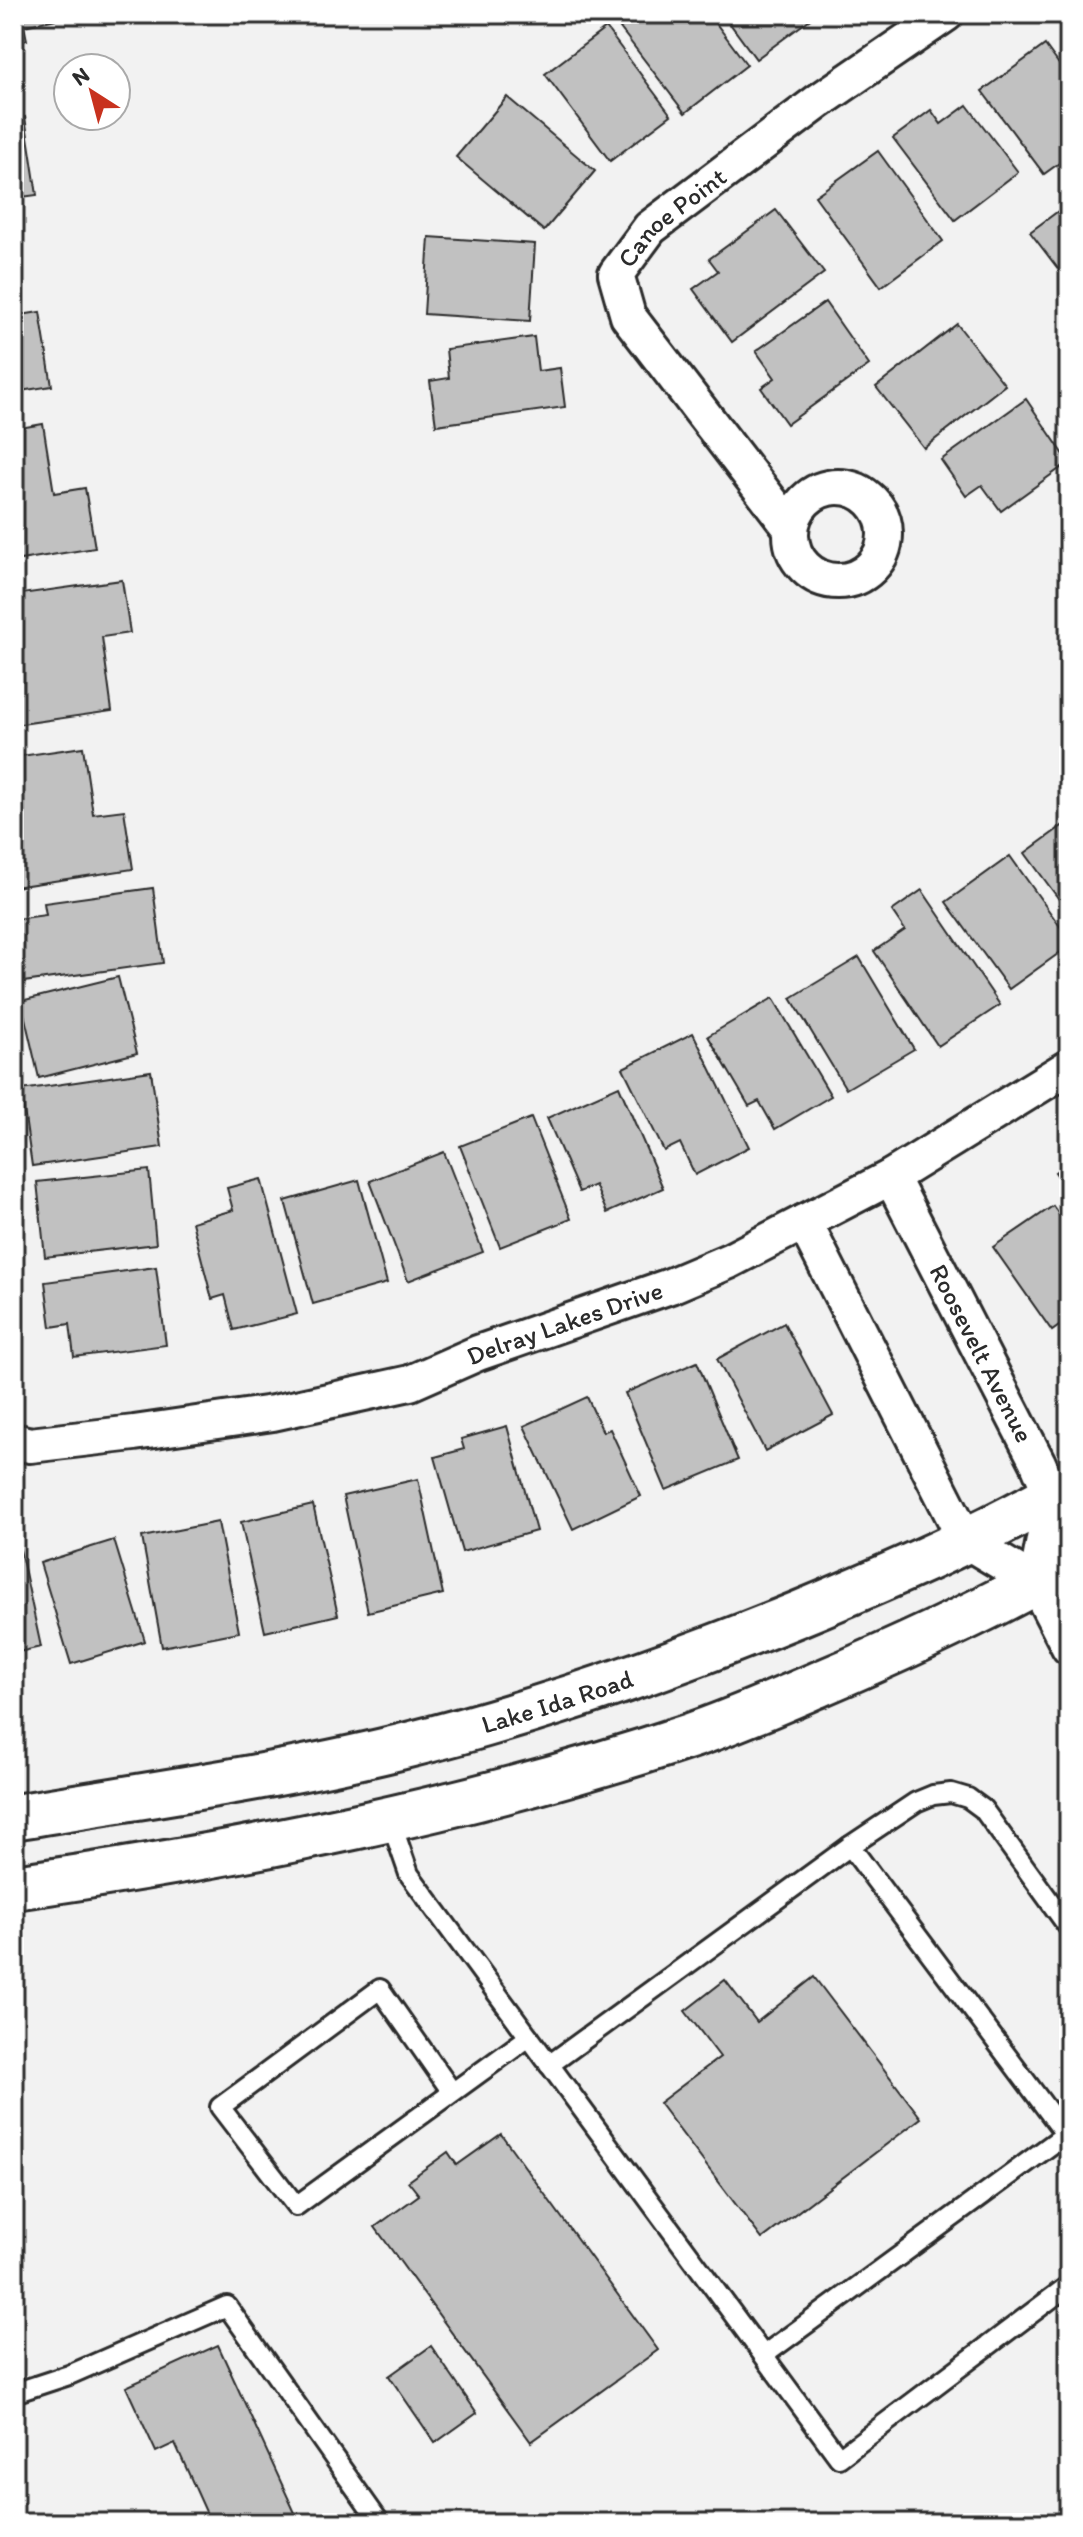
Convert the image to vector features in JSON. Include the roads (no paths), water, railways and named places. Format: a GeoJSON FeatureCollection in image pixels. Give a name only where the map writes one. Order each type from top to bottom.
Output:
{"type":"FeatureCollection","features":[{"type":"Feature","properties":{"kind":"street","name":"Canoe Point"},"geometry":{"type":"LineString","coordinates":[[790,527],[628,316],[616,274],[650,228],[819,101],[946,14]]}},
{"type":"Feature","properties":{"kind":"street","name":"Delray Lakes Drive"},"geometry":{"type":"LineString","coordinates":[[14,1441],[30,1445],[273,1413],[410,1383],[478,1353],[670,1286],[729,1261],[891,1177],[1069,1067]]}},
{"type":"Feature","properties":{"kind":"street","name":"Roosevelt Avenue"},"geometry":{"type":"LineString","coordinates":[[891,1177],[1038,1463],[1061,1491]]}},
{"type":"Feature","properties":{"kind":"street"},"geometry":{"type":"LineString","coordinates":[[804,1222],[966,1541],[1052,1573]]}},
{"type":"Feature","properties":{"kind":"street"},"geometry":{"type":"LineString","coordinates":[[1061,1491],[1052,1573],[1069,1647]]}},
{"type":"Feature","properties":{"kind":"street","name":"Lake Ida Road"},"geometry":{"type":"LineString","coordinates":[[14,1817],[311,1766],[492,1723],[675,1663],[836,1598],[966,1541],[1061,1491]]}},
{"type":"Feature","properties":{"kind":"street"},"geometry":{"type":"LineString","coordinates":[[14,1887],[118,1872],[318,1836],[504,1792],[693,1735],[883,1657],[1052,1573]]}},
{"type":"Feature","properties":{"kind":"lane"},"geometry":{"type":"LineString","coordinates":[[549,2065],[850,1846],[916,1802],[933,1795],[951,1793],[968,1798],[983,1809],[1069,1928]]}},
{"type":"Feature","properties":{"kind":"lane"},"geometry":{"type":"LineString","coordinates":[[390,1819],[409,1874],[839,2458],[1069,2285]]}},
{"type":"Feature","properties":{"kind":"lane"},"geometry":{"type":"LineString","coordinates":[[764,2355],[1067,2136],[850,1846]]}},
{"type":"Feature","properties":{"kind":"lane"},"geometry":{"type":"LineString","coordinates":[[452,2092],[380,1989],[220,2107],[296,2206],[529,2037]]}},
{"type":"Feature","properties":{"kind":"lane"},"geometry":{"type":"LineString","coordinates":[[14,2393],[69,2375],[227,2306],[380,2523]]}}]}
